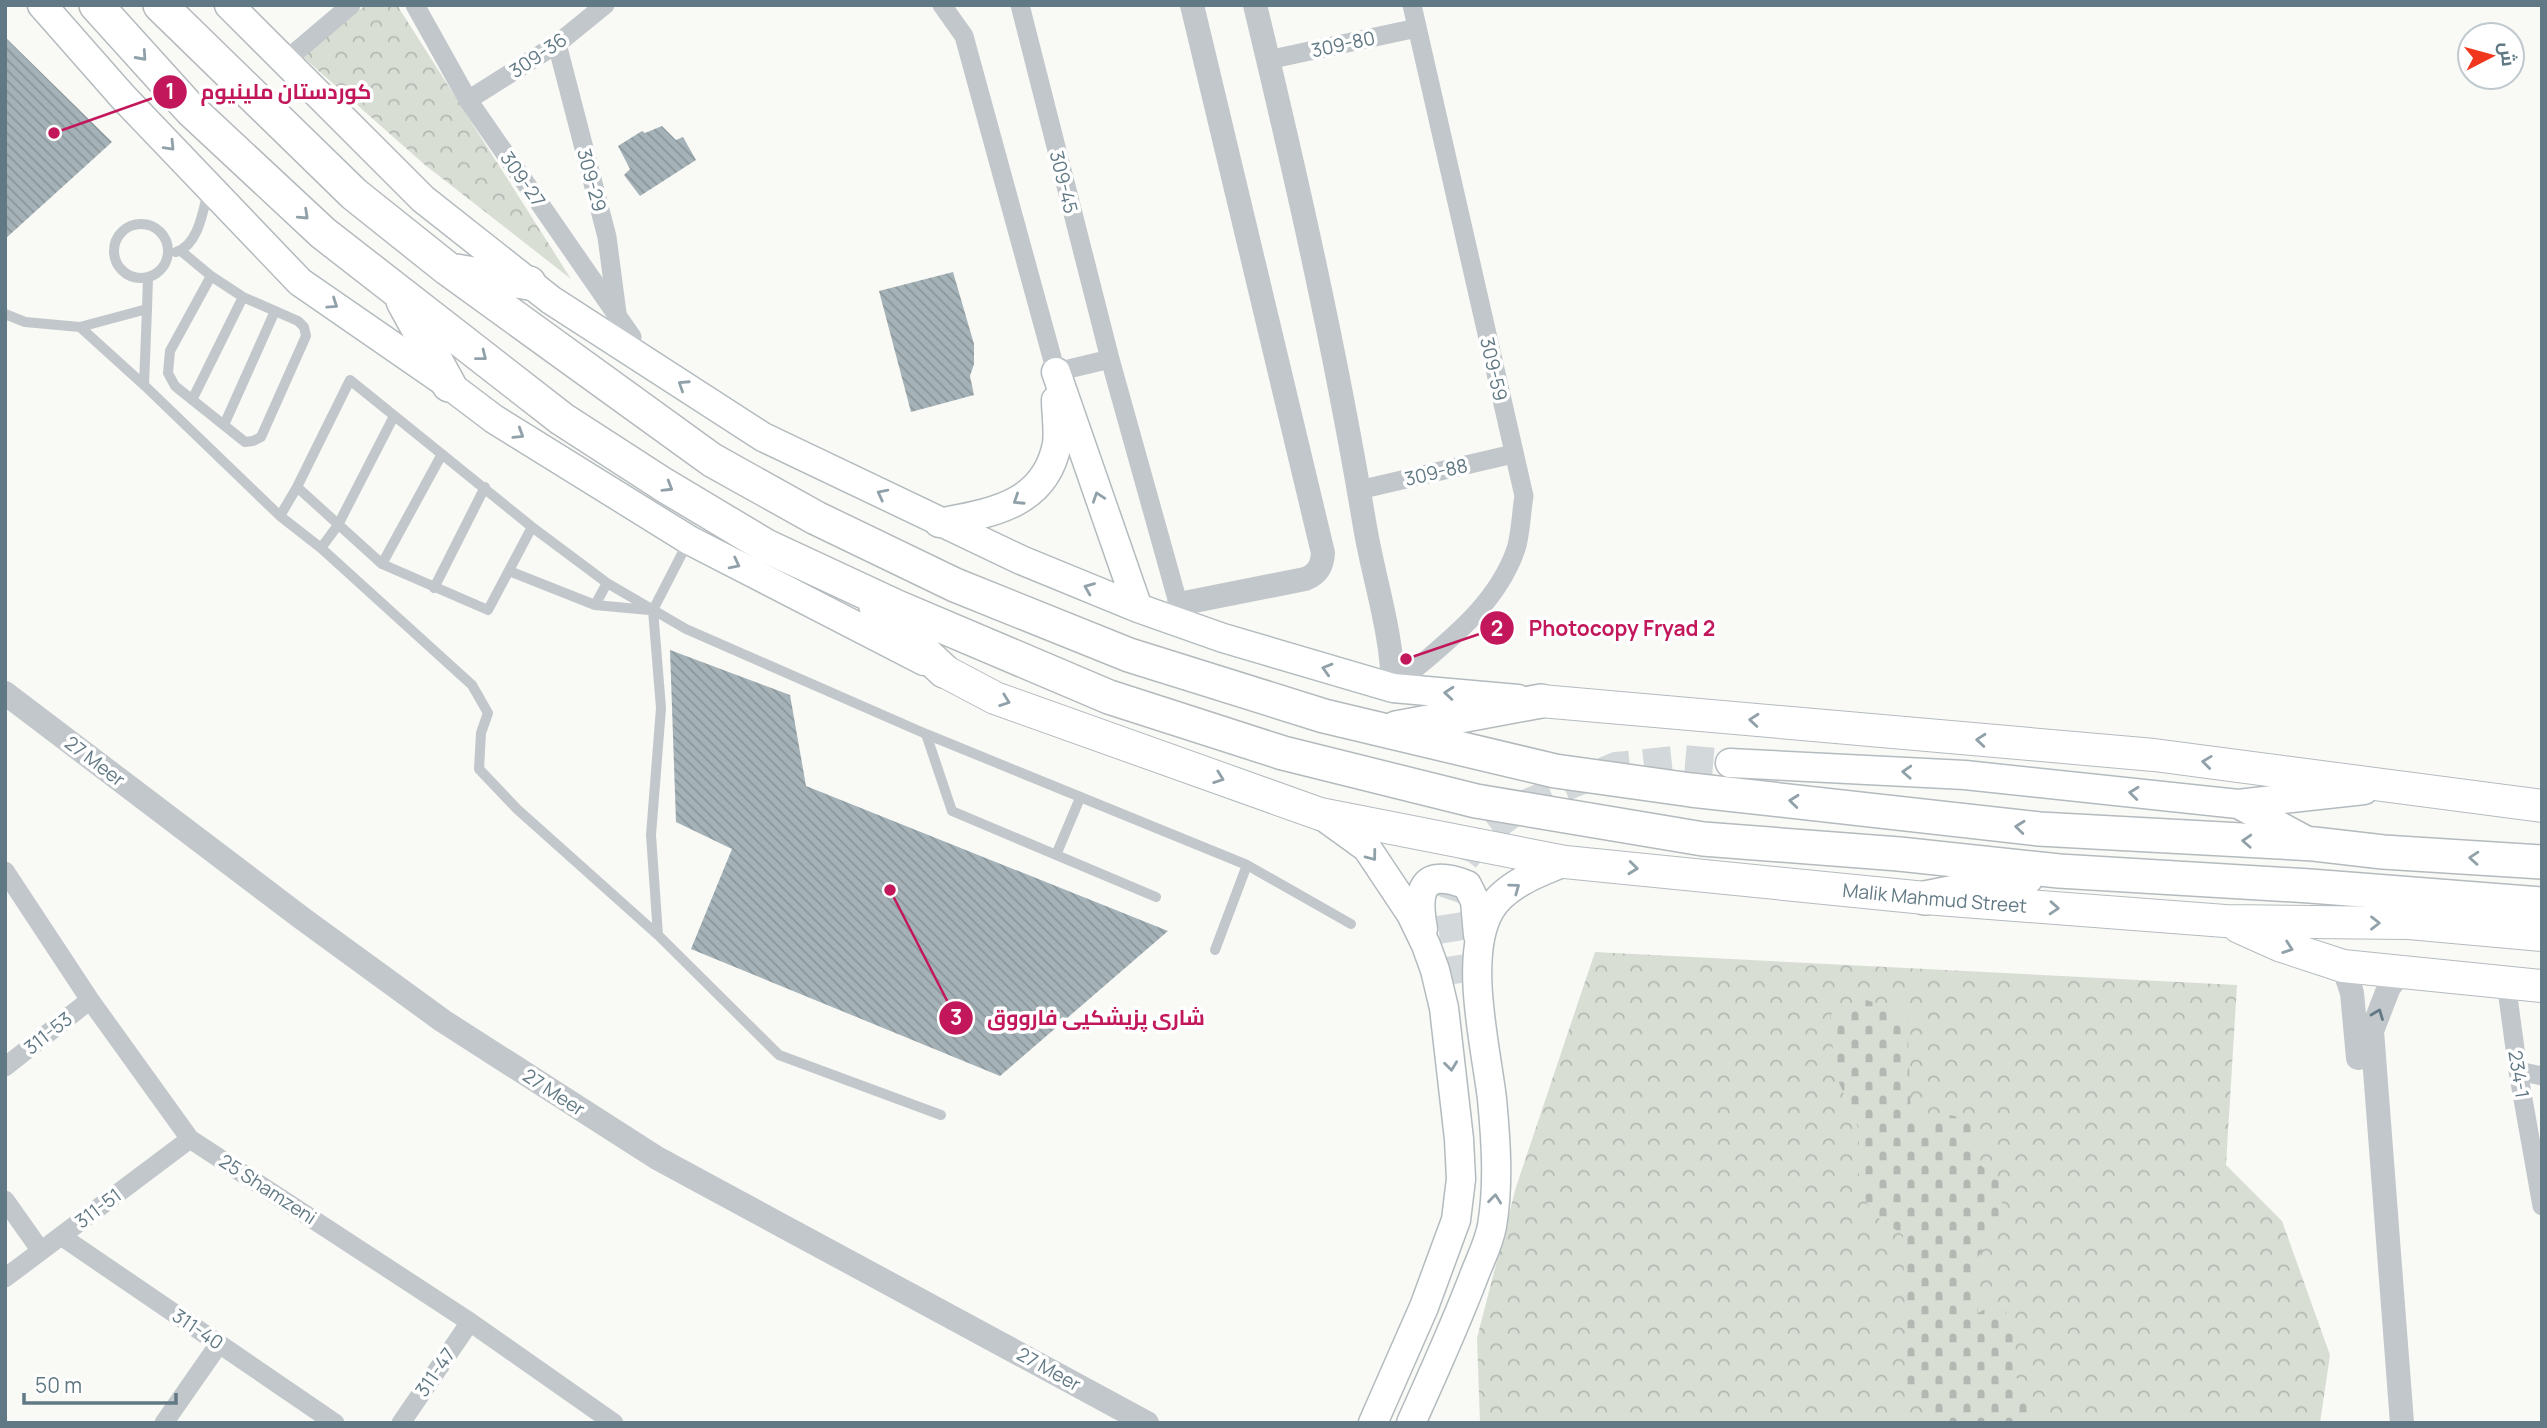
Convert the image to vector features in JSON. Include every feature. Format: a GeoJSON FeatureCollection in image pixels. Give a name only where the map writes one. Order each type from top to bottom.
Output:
{"type":"FeatureCollection","features":[{"type":"Feature","properties":{"kind":"highway"},"geometry":{"type":"LineString","coordinates":[[96,5],[191,110],[323,233],[562,419],[664,485],[766,545],[856,589],[1109,697],[1283,753],[1475,801],[1703,839],[1899,854],[2059,871],[2324,887],[2542,904]]}},
{"type":"Feature","properties":{"kind":"highway"},"geometry":{"type":"LineString","coordinates":[[160,5],[354,194],[448,269],[712,460],[816,518],[955,585],[1129,654],[1324,716],[1555,771],[1691,790],[2039,829],[2314,844],[2383,852],[2542,862]]}},
{"type":"Feature","properties":{"kind":"highway"},"geometry":{"type":"LineString","coordinates":[[448,269],[529,283]]}},
{"type":"Feature","properties":{"kind":"highway"},"geometry":{"type":"LineString","coordinates":[[397,290],[449,384]]}},
{"type":"Feature","properties":{"kind":"highway"},"geometry":{"type":"LineString","coordinates":[[856,589],[944,671]]}},
{"type":"Feature","properties":{"kind":"highway"},"geometry":{"type":"LineString","coordinates":[[1384,730],[1541,701]]}},
{"type":"Feature","properties":{"kind":"highway"},"geometry":{"type":"LineString","coordinates":[[1926,898],[2059,871]]}},
{"type":"Feature","properties":{"kind":"main road"},"geometry":{"type":"LineString","coordinates":[[42,5],[123,97],[300,282],[449,384],[494,419],[689,540],[944,671]]}},
{"type":"Feature","properties":{"kind":"main road"},"geometry":{"type":"LineString","coordinates":[[229,5],[423,199],[551,300],[763,437],[939,523],[1138,608],[1182,614],[1261,650],[1393,688],[2154,755],[2542,807]]}},
{"type":"Feature","properties":{"kind":"main road"},"geometry":{"type":"LineString","coordinates":[[939,523],[1010,506],[1040,481],[1049,467],[1057,443],[1056,372]]}},
{"type":"Feature","properties":{"kind":"main road"},"geometry":{"type":"LineString","coordinates":[[1056,372],[1138,608]]}},
{"type":"Feature","properties":{"kind":"main road","name":"Malik Mahmud Street"},"geometry":{"type":"LineString","coordinates":[[944,671],[996,698],[1320,814],[1565,862],[1926,898],[2225,921],[2409,923],[2542,935]]}},
{"type":"Feature","properties":{"kind":"main road"},"geometry":{"type":"LineString","coordinates":[[1730,762],[1965,775],[2238,804],[2398,786]]}},
{"type":"Feature","properties":{"kind":"main road"},"geometry":{"type":"LineString","coordinates":[[2238,804],[2314,844]]}},
{"type":"Feature","properties":{"kind":"main road"},"geometry":{"type":"LineString","coordinates":[[1320,814],[1367,848],[1411,914],[1435,971],[1444,1008],[1455,1102],[1461,1179],[1456,1220],[1424,1307],[1373,1423]]}},
{"type":"Feature","properties":{"kind":"main road"},"geometry":{"type":"LineString","coordinates":[[1479,944],[1483,925],[1492,908],[1509,891],[1535,874],[1565,862]]}},
{"type":"Feature","properties":{"kind":"main road"},"geometry":{"type":"LineString","coordinates":[[1411,1423],[1458,1321],[1491,1229],[1497,1181],[1495,1136],[1481,1021],[1475,901],[1468,885],[1451,878],[1435,880],[1423,888],[1419,898],[1426,946]]}},
{"type":"Feature","properties":{"kind":"main road"},"geometry":{"type":"LineString","coordinates":[[2225,921],[2279,945],[2343,966],[2542,986]]}},
{"type":"Feature","properties":{"kind":"main road"},"geometry":{"type":"LineString","coordinates":[[1393,1423],[1437,1325],[1474,1220],[1474,1078],[1461,983]]}},
{"type":"Feature","properties":{"kind":"street"},"geometry":{"type":"LineString","coordinates":[[284,62],[351,5]]}},
{"type":"Feature","properties":{"kind":"street","name":"309-27"},"geometry":{"type":"LineString","coordinates":[[415,5],[468,100],[632,337],[630,350]]}},
{"type":"Feature","properties":{"kind":"street","name":"309-36"},"geometry":{"type":"LineString","coordinates":[[468,100],[557,44],[605,5]]}},
{"type":"Feature","properties":{"kind":"street"},"geometry":{"type":"LineString","coordinates":[[942,5],[964,36],[1056,372],[1110,359]]}},
{"type":"Feature","properties":{"kind":"street","name":"309-45"},"geometry":{"type":"LineString","coordinates":[[1020,5],[1110,359],[1182,614]]}},
{"type":"Feature","properties":{"kind":"street"},"geometry":{"type":"LineString","coordinates":[[1182,614],[1304,579],[1318,571],[1323,562],[1192,5]]}},
{"type":"Feature","properties":{"kind":"street"},"geometry":{"type":"LineString","coordinates":[[1255,5],[1330,330],[1369,548],[1390,640],[1393,688]]}},
{"type":"Feature","properties":{"kind":"street","name":"309-59"},"geometry":{"type":"LineString","coordinates":[[1393,688],[1469,622],[1493,593],[1516,548],[1524,496],[1412,5]]}},
{"type":"Feature","properties":{"kind":"street","name":"309-80"},"geometry":{"type":"LineString","coordinates":[[1268,60],[1417,28]]}},
{"type":"Feature","properties":{"kind":"street","name":"309-29"},"geometry":{"type":"LineString","coordinates":[[557,44],[607,237],[618,318]]}},
{"type":"Feature","properties":{"kind":"street","name":"309-88"},"geometry":{"type":"LineString","coordinates":[[1359,490],[1513,454]]}},
{"type":"Feature","properties":{"kind":"street","name":"27 Meer"},"geometry":{"type":"LineString","coordinates":[[5,693],[303,919],[443,1021],[488,1050],[657,1158],[1147,1423]]}},
{"type":"Feature","properties":{"kind":"street","name":"25 Shamzeni"},"geometry":{"type":"LineString","coordinates":[[5,871],[90,1000],[190,1139],[470,1322],[614,1423]]}},
{"type":"Feature","properties":{"kind":"street"},"geometry":{"type":"LineString","coordinates":[[2343,966],[2355,1010],[2374,1294],[2386,1423]]}},
{"type":"Feature","properties":{"kind":"street"},"geometry":{"type":"LineString","coordinates":[[2402,972],[2389,987],[2372,1031],[2402,1423]]}},
{"type":"Feature","properties":{"kind":"street","name":"234-1"},"geometry":{"type":"LineString","coordinates":[[2506,982],[2518,1071],[2542,1206]]}},
{"type":"Feature","properties":{"kind":"street","name":"311-53"},"geometry":{"type":"LineString","coordinates":[[5,1067],[90,1000]]}},
{"type":"Feature","properties":{"kind":"street"},"geometry":{"type":"LineString","coordinates":[[2518,1071],[2542,1076]]}},
{"type":"Feature","properties":{"kind":"street","name":"311-51"},"geometry":{"type":"LineString","coordinates":[[5,1278],[190,1139]]}},
{"type":"Feature","properties":{"kind":"street"},"geometry":{"type":"LineString","coordinates":[[5,1200],[41,1251]]}},
{"type":"Feature","properties":{"kind":"street","name":"311-40"},"geometry":{"type":"LineString","coordinates":[[61,1236],[335,1423]]}},
{"type":"Feature","properties":{"kind":"street","name":"311-47"},"geometry":{"type":"LineString","coordinates":[[401,1423],[470,1322]]}},
{"type":"Feature","properties":{"kind":"street"},"geometry":{"type":"LineString","coordinates":[[164,1423],[219,1344]]}},
{"type":"Feature","properties":{"kind":"lane"},"geometry":{"type":"LineString","coordinates":[[169,254],[181,251],[192,239],[209,187]]}},
{"type":"Feature","properties":{"kind":"lane"},"geometry":{"type":"LineString","coordinates":[[135,224],[152,225],[165,237],[169,254],[161,270],[148,277],[135,278],[119,267],[113,250],[120,233],[135,224]]}},
{"type":"Feature","properties":{"kind":"lane"},"geometry":{"type":"LineString","coordinates":[[181,251],[211,276],[243,297],[298,321],[304,327],[306,336],[261,437],[253,441],[245,442],[192,400],[175,386],[168,373],[170,351],[211,276]]}},
{"type":"Feature","properties":{"kind":"lane"},"geometry":{"type":"LineString","coordinates":[[145,384],[148,277]]}},
{"type":"Feature","properties":{"kind":"lane"},"geometry":{"type":"LineString","coordinates":[[192,400],[243,297]]}},
{"type":"Feature","properties":{"kind":"lane"},"geometry":{"type":"LineString","coordinates":[[5,314],[25,322],[80,327],[147,309]]}},
{"type":"Feature","properties":{"kind":"lane"},"geometry":{"type":"LineString","coordinates":[[224,425],[275,311]]}},
{"type":"Feature","properties":{"kind":"lane"},"geometry":{"type":"LineString","coordinates":[[80,327],[145,384],[279,516],[321,548],[478,693],[488,713],[481,733],[479,769],[517,809],[658,934],[779,1055],[941,1115]]}},
{"type":"Feature","properties":{"kind":"lane"},"geometry":{"type":"LineString","coordinates":[[279,516],[297,487],[350,380],[532,527],[607,583],[686,629],[926,734],[1247,865],[1351,924]]}},
{"type":"Feature","properties":{"kind":"lane"},"geometry":{"type":"LineString","coordinates":[[321,548],[338,525],[394,416]]}},
{"type":"Feature","properties":{"kind":"lane"},"geometry":{"type":"LineString","coordinates":[[382,564],[442,454]]}},
{"type":"Feature","properties":{"kind":"lane"},"geometry":{"type":"LineString","coordinates":[[297,487],[382,564],[488,610],[532,527]]}},
{"type":"Feature","properties":{"kind":"lane"},"geometry":{"type":"LineString","coordinates":[[434,588],[485,487]]}},
{"type":"Feature","properties":{"kind":"lane"},"geometry":{"type":"LineString","coordinates":[[658,934],[651,835],[661,708],[653,610],[689,540]]}},
{"type":"Feature","properties":{"kind":"lane"},"geometry":{"type":"LineString","coordinates":[[509,571],[595,605],[653,610]]}},
{"type":"Feature","properties":{"kind":"lane"},"geometry":{"type":"LineString","coordinates":[[595,605],[607,583]]}},
{"type":"Feature","properties":{"kind":"lane"},"geometry":{"type":"LineString","coordinates":[[926,734],[952,811],[1156,897]]}},
{"type":"Feature","properties":{"kind":"lane"},"geometry":{"type":"LineString","coordinates":[[1056,855],[1080,798]]}},
{"type":"Feature","properties":{"kind":"lane"},"geometry":{"type":"LineString","coordinates":[[1214,950],[1247,865]]}},
{"type":"Feature","properties":{"kind":"green space"},"geometry":{"type":"Polygon","coordinates":[[[367,5],[397,5],[571,279],[425,165],[294,49],[367,5]]]}},
{"type":"Feature","properties":{"kind":"green space"},"geometry":{"type":"Polygon","coordinates":[[[1595,952],[2237,985],[2226,1165],[2282,1221],[2330,1355],[2320,1423],[1480,1423],[1477,1338],[1516,1187],[1595,952]]]}},
{"type":"Feature","properties":{"kind":"green space"},"geometry":{"type":"Polygon","coordinates":[[[1866,1000],[1907,1012],[1911,1118],[1934,1123],[1950,1115],[1977,1122],[1973,1159],[2006,1186],[1996,1227],[1976,1260],[1978,1313],[2002,1300],[2016,1344],[2013,1369],[2032,1415],[2014,1423],[1946,1423],[1907,1394],[1903,1235],[1870,1212],[1859,1181],[1859,1130],[1835,1073],[1830,1015],[1866,1000]]]}},
{"type":"Feature","properties":{"kind":"building"},"geometry":{"type":"Polygon","coordinates":[[[5,37],[112,142],[5,239],[5,37]]]}},
{"type":"Feature","properties":{"kind":"building"},"geometry":{"type":"Polygon","coordinates":[[[662,126],[676,140],[683,137],[696,160],[640,196],[624,175],[630,169],[618,146],[642,131],[645,133],[662,126]]]}},
{"type":"Feature","properties":{"kind":"building"},"geometry":{"type":"Polygon","coordinates":[[[953,272],[974,344],[974,364],[970,376],[974,395],[911,412],[879,291],[953,272]]]}},
{"type":"Feature","properties":{"kind":"building"},"geometry":{"type":"Polygon","coordinates":[[[670,650],[790,695],[806,786],[1168,931],[1000,1076],[691,949],[732,849],[676,822],[670,650]]]}},
{"type":"Feature","properties":{"kind":"tunnel"},"geometry":{"type":"LineString","coordinates":[[1461,983],[1449,906],[1465,859],[1485,834],[1527,803],[1616,766],[1683,759],[1730,763]]}},
{"type":"Feature","properties":{"kind":"place","name":"کوردستان ملینیوم"},"geometry":{"type":"Point","coordinates":[54,133]}},
{"type":"Feature","properties":{"kind":"place","name":"Photocopy Fryad 2"},"geometry":{"type":"Point","coordinates":[1406,659]}},
{"type":"Feature","properties":{"kind":"place","name":"شاری پزیشکیی فارووق"},"geometry":{"type":"Point","coordinates":[890,890]}}]}
